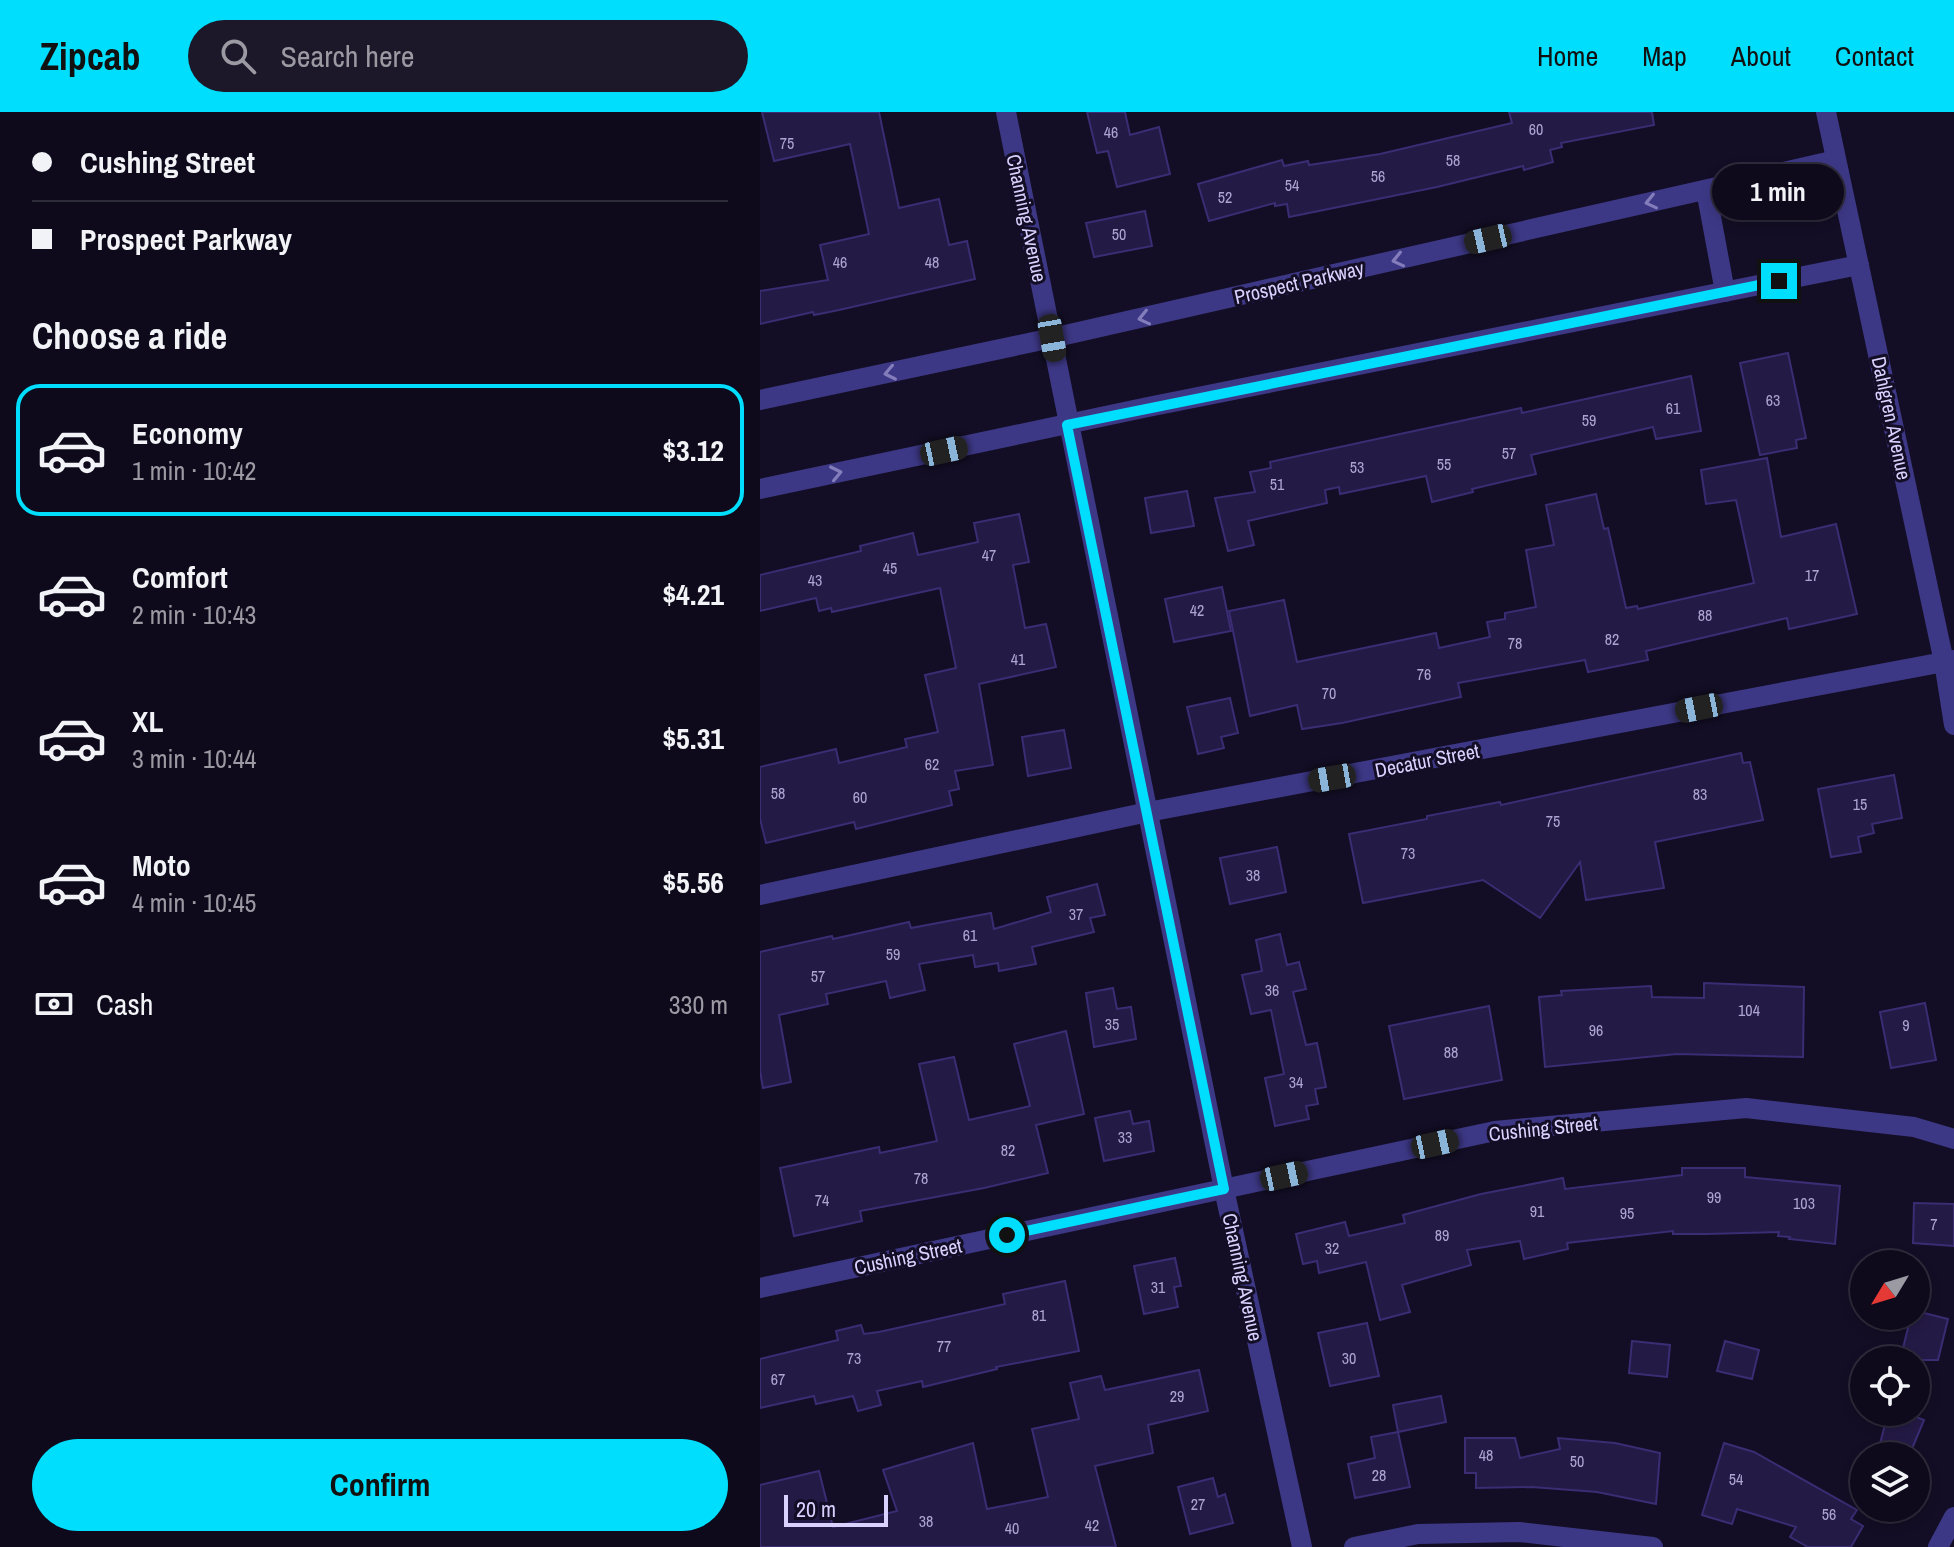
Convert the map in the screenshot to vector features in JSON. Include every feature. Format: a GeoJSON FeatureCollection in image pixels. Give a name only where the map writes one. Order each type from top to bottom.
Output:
{"type":"FeatureCollection","features":[{"type":"Feature","properties":{"kind":"street","name":"Channing Avenue"},"geometry":{"type":"LineString","coordinates":[[1006,112],[1224,1189],[1302,1547]]}},
{"type":"Feature","properties":{"kind":"street","name":"Dahlgren Avenue"},"geometry":{"type":"LineString","coordinates":[[1826,112],[1949,661],[1954,725]]}},
{"type":"Feature","properties":{"kind":"street","name":"Prospect Parkway"},"geometry":{"type":"LineString","coordinates":[[760,400],[1052,338],[1836,160]]}},
{"type":"Feature","properties":{"kind":"street"},"geometry":{"type":"LineString","coordinates":[[1706,190],[1725,292]]}},
{"type":"Feature","properties":{"kind":"street"},"geometry":{"type":"LineString","coordinates":[[760,489],[1859,265]]}},
{"type":"Feature","properties":{"kind":"street","name":"Decatur Street"},"geometry":{"type":"LineString","coordinates":[[760,895],[1148,812],[1949,661]]}},
{"type":"Feature","properties":{"kind":"street","name":"Cushing Street"},"geometry":{"type":"LineString","coordinates":[[760,1288],[1495,1131],[1746,1108],[1914,1127],[1954,1139]]}},
{"type":"Feature","properties":{"kind":"street"},"geometry":{"type":"LineString","coordinates":[[1938,1547],[1954,1517]]}},
{"type":"Feature","properties":{"kind":"street"},"geometry":{"type":"LineString","coordinates":[[1354,1547],[1418,1534],[1519,1532],[1653,1547]]}},
{"type":"Feature","properties":{"kind":"building"},"geometry":{"type":"Polygon","coordinates":[[[762,112],[879,112],[899,208],[939,199],[949,245],[967,241],[975,279],[839,310],[814,315],[813,312],[760,324],[760,291],[828,280],[820,245],[869,234],[850,144],[774,161],[762,112]]]}},
{"type":"Feature","properties":{"kind":"building"},"geometry":{"type":"Polygon","coordinates":[[[1087,112],[1125,112],[1130,135],[1159,127],[1170,174],[1117,187],[1108,151],[1097,153],[1087,112]]]}},
{"type":"Feature","properties":{"kind":"building"},"geometry":{"type":"Polygon","coordinates":[[[1509,112],[1652,112],[1654,125],[1561,143],[1562,147],[1550,150],[1553,162],[1524,170],[1523,166],[1289,217],[1287,204],[1275,206],[1275,203],[1209,221],[1198,184],[1282,160],[1284,166],[1308,161],[1309,165],[1380,154],[1512,123],[1509,112]]]}},
{"type":"Feature","properties":{"kind":"building"},"geometry":{"type":"Polygon","coordinates":[[[1145,211],[1152,246],[1094,257],[1086,223],[1145,211]]]}},
{"type":"Feature","properties":{"kind":"building"},"geometry":{"type":"Polygon","coordinates":[[[1788,353],[1806,438],[1796,440],[1797,448],[1760,455],[1740,363],[1788,353]]]}},
{"type":"Feature","properties":{"kind":"building"},"geometry":{"type":"Polygon","coordinates":[[[1691,376],[1701,431],[1656,439],[1653,427],[1531,455],[1536,474],[1432,502],[1426,476],[1340,494],[1339,487],[1325,490],[1327,503],[1248,521],[1254,545],[1228,551],[1215,498],[1255,492],[1250,472],[1271,468],[1270,462],[1521,408],[1522,413],[1691,376]]]}},
{"type":"Feature","properties":{"kind":"building"},"geometry":{"type":"Polygon","coordinates":[[[1767,458],[1781,537],[1836,524],[1857,614],[1789,629],[1787,618],[1646,651],[1648,660],[1588,672],[1585,660],[1458,683],[1461,697],[1342,723],[1302,729],[1297,705],[1250,716],[1229,611],[1284,600],[1297,662],[1436,633],[1439,648],[1490,637],[1487,622],[1505,619],[1505,613],[1536,607],[1526,550],[1554,545],[1546,505],[1596,494],[1604,529],[1608,528],[1626,608],[1637,606],[1638,609],[1754,583],[1736,500],[1706,504],[1701,470],[1767,458]]]}},
{"type":"Feature","properties":{"kind":"building"},"geometry":{"type":"Polygon","coordinates":[[[1187,491],[1194,526],[1151,533],[1145,498],[1187,491]]]}},
{"type":"Feature","properties":{"kind":"building"},"geometry":{"type":"Polygon","coordinates":[[[1019,514],[1029,562],[1013,565],[1025,628],[1046,624],[1056,667],[979,684],[993,765],[955,771],[959,789],[949,791],[952,805],[856,829],[854,822],[766,843],[760,819],[760,767],[836,749],[839,763],[907,747],[905,739],[938,732],[925,675],[956,668],[940,588],[832,612],[831,608],[819,611],[816,598],[760,611],[760,575],[861,551],[860,546],[913,533],[918,555],[978,542],[974,523],[1019,514]]]}},
{"type":"Feature","properties":{"kind":"building"},"geometry":{"type":"Polygon","coordinates":[[[1222,587],[1231,631],[1174,642],[1165,599],[1222,587]]]}},
{"type":"Feature","properties":{"kind":"building"},"geometry":{"type":"Polygon","coordinates":[[[1230,698],[1238,733],[1221,737],[1224,748],[1198,754],[1187,707],[1230,698]]]}},
{"type":"Feature","properties":{"kind":"building"},"geometry":{"type":"Polygon","coordinates":[[[1064,730],[1071,768],[1028,776],[1022,737],[1064,730]]]}},
{"type":"Feature","properties":{"kind":"building"},"geometry":{"type":"Polygon","coordinates":[[[1741,753],[1743,763],[1750,762],[1763,820],[1655,842],[1664,888],[1586,900],[1580,862],[1540,918],[1483,880],[1363,903],[1349,834],[1741,753]]]}},
{"type":"Feature","properties":{"kind":"building"},"geometry":{"type":"Polygon","coordinates":[[[1894,775],[1902,818],[1872,824],[1874,833],[1858,837],[1861,852],[1831,857],[1818,789],[1894,775]]]}},
{"type":"Feature","properties":{"kind":"building"},"geometry":{"type":"Polygon","coordinates":[[[1277,847],[1286,892],[1230,904],[1220,858],[1277,847]]]}},
{"type":"Feature","properties":{"kind":"building"},"geometry":{"type":"Polygon","coordinates":[[[1097,884],[1105,915],[1090,918],[1094,932],[1032,947],[1036,964],[999,971],[998,963],[975,967],[973,955],[919,964],[925,990],[890,998],[886,981],[826,994],[828,1004],[779,1015],[791,1082],[763,1088],[760,1071],[760,952],[909,922],[911,928],[991,913],[994,929],[1051,912],[1047,897],[1097,884]]]}},
{"type":"Feature","properties":{"kind":"building"},"geometry":{"type":"Polygon","coordinates":[[[1280,934],[1287,965],[1299,962],[1306,989],[1293,992],[1306,1045],[1317,1043],[1326,1087],[1315,1089],[1318,1104],[1306,1106],[1309,1119],[1275,1126],[1265,1078],[1284,1074],[1271,1010],[1251,1014],[1242,975],[1262,971],[1256,940],[1280,934]]]}},
{"type":"Feature","properties":{"kind":"building"},"geometry":{"type":"Polygon","coordinates":[[[1704,983],[1804,987],[1803,1057],[1677,1054],[1545,1067],[1539,997],[1562,995],[1561,991],[1651,986],[1652,997],[1704,998],[1704,983]]]}},
{"type":"Feature","properties":{"kind":"building"},"geometry":{"type":"Polygon","coordinates":[[[1113,988],[1117,1009],[1131,1007],[1136,1039],[1094,1047],[1086,993],[1113,988]]]}},
{"type":"Feature","properties":{"kind":"building"},"geometry":{"type":"Polygon","coordinates":[[[1925,1003],[1936,1060],[1891,1068],[1880,1012],[1925,1003]]]}},
{"type":"Feature","properties":{"kind":"building"},"geometry":{"type":"Polygon","coordinates":[[[1489,1006],[1502,1080],[1404,1099],[1389,1026],[1489,1006]]]}},
{"type":"Feature","properties":{"kind":"building"},"geometry":{"type":"Polygon","coordinates":[[[1066,1031],[1084,1114],[1036,1125],[1048,1173],[860,1211],[862,1221],[794,1236],[780,1168],[879,1147],[880,1153],[937,1141],[919,1064],[954,1057],[969,1120],[1030,1106],[1014,1044],[1066,1031]]]}},
{"type":"Feature","properties":{"kind":"building"},"geometry":{"type":"Polygon","coordinates":[[[1130,1111],[1133,1124],[1149,1121],[1154,1151],[1104,1161],[1095,1118],[1130,1111]]]}},
{"type":"Feature","properties":{"kind":"building"},"geometry":{"type":"Polygon","coordinates":[[[1682,1168],[1745,1168],[1745,1177],[1840,1186],[1835,1244],[1789,1239],[1778,1236],[1779,1232],[1673,1234],[1673,1231],[1567,1243],[1568,1249],[1524,1259],[1520,1241],[1467,1250],[1471,1265],[1402,1285],[1410,1312],[1380,1320],[1366,1262],[1319,1273],[1317,1261],[1303,1264],[1296,1234],[1345,1222],[1349,1236],[1405,1223],[1403,1215],[1481,1194],[1563,1178],[1565,1189],[1682,1175],[1682,1168]]]}},
{"type":"Feature","properties":{"kind":"building"},"geometry":{"type":"Polygon","coordinates":[[[1914,1203],[1954,1204],[1954,1246],[1913,1243],[1914,1203]]]}},
{"type":"Feature","properties":{"kind":"building"},"geometry":{"type":"Polygon","coordinates":[[[1175,1258],[1181,1286],[1174,1287],[1178,1307],[1144,1314],[1134,1266],[1175,1258]]]}},
{"type":"Feature","properties":{"kind":"building"},"geometry":{"type":"Polygon","coordinates":[[[1065,1281],[1079,1351],[996,1367],[923,1387],[922,1381],[877,1391],[881,1405],[858,1411],[853,1396],[816,1404],[814,1396],[760,1408],[760,1359],[838,1340],[836,1331],[861,1325],[864,1334],[879,1332],[1005,1304],[1003,1294],[1065,1281]]]}},
{"type":"Feature","properties":{"kind":"building"},"geometry":{"type":"Polygon","coordinates":[[[1930,1314],[1948,1319],[1938,1360],[1930,1360],[1930,1346],[1904,1346],[1908,1330],[1930,1330],[1930,1314]]]}},
{"type":"Feature","properties":{"kind":"building"},"geometry":{"type":"Polygon","coordinates":[[[1367,1323],[1379,1376],[1330,1386],[1318,1333],[1367,1323]]]}},
{"type":"Feature","properties":{"kind":"building"},"geometry":{"type":"Polygon","coordinates":[[[1632,1341],[1670,1345],[1667,1377],[1629,1373],[1632,1341]]]}},
{"type":"Feature","properties":{"kind":"building"},"geometry":{"type":"Polygon","coordinates":[[[1725,1341],[1759,1350],[1752,1379],[1717,1371],[1725,1341]]]}},
{"type":"Feature","properties":{"kind":"building"},"geometry":{"type":"Polygon","coordinates":[[[1199,1370],[1208,1411],[1148,1425],[1153,1453],[1095,1466],[1116,1547],[760,1547],[760,1485],[819,1471],[833,1527],[897,1511],[883,1470],[973,1443],[987,1509],[1048,1497],[1032,1429],[1079,1419],[1070,1383],[1101,1376],[1105,1390],[1199,1370]]]}},
{"type":"Feature","properties":{"kind":"building"},"geometry":{"type":"Polygon","coordinates":[[[1441,1396],[1446,1422],[1398,1432],[1393,1405],[1441,1396]]]}},
{"type":"Feature","properties":{"kind":"building"},"geometry":{"type":"Polygon","coordinates":[[[1884,1426],[1922,1426],[1915,1442],[1880,1442],[1884,1426]]]}},
{"type":"Feature","properties":{"kind":"building"},"geometry":{"type":"Polygon","coordinates":[[[1398,1432],[1410,1487],[1355,1498],[1348,1464],[1375,1458],[1371,1437],[1398,1432]]]}},
{"type":"Feature","properties":{"kind":"building"},"geometry":{"type":"Polygon","coordinates":[[[1465,1438],[1515,1438],[1520,1458],[1560,1449],[1558,1438],[1615,1443],[1660,1453],[1656,1504],[1597,1492],[1532,1487],[1476,1488],[1476,1473],[1465,1473],[1465,1438]]]}},
{"type":"Feature","properties":{"kind":"building"},"geometry":{"type":"Polygon","coordinates":[[[1724,1443],[1754,1452],[1850,1506],[1850,1522],[1863,1526],[1851,1547],[1808,1547],[1790,1537],[1796,1527],[1737,1509],[1732,1524],[1702,1515],[1724,1443]]]}},
{"type":"Feature","properties":{"kind":"building"},"geometry":{"type":"Polygon","coordinates":[[[1213,1478],[1218,1497],[1225,1494],[1233,1523],[1190,1534],[1178,1487],[1213,1478]]]}},
{"type":"Feature","properties":{"kind":"route"},"geometry":{"type":"LineString","coordinates":[[1007,1235],[1224,1189],[1067,425],[1779,281]]}}]}
